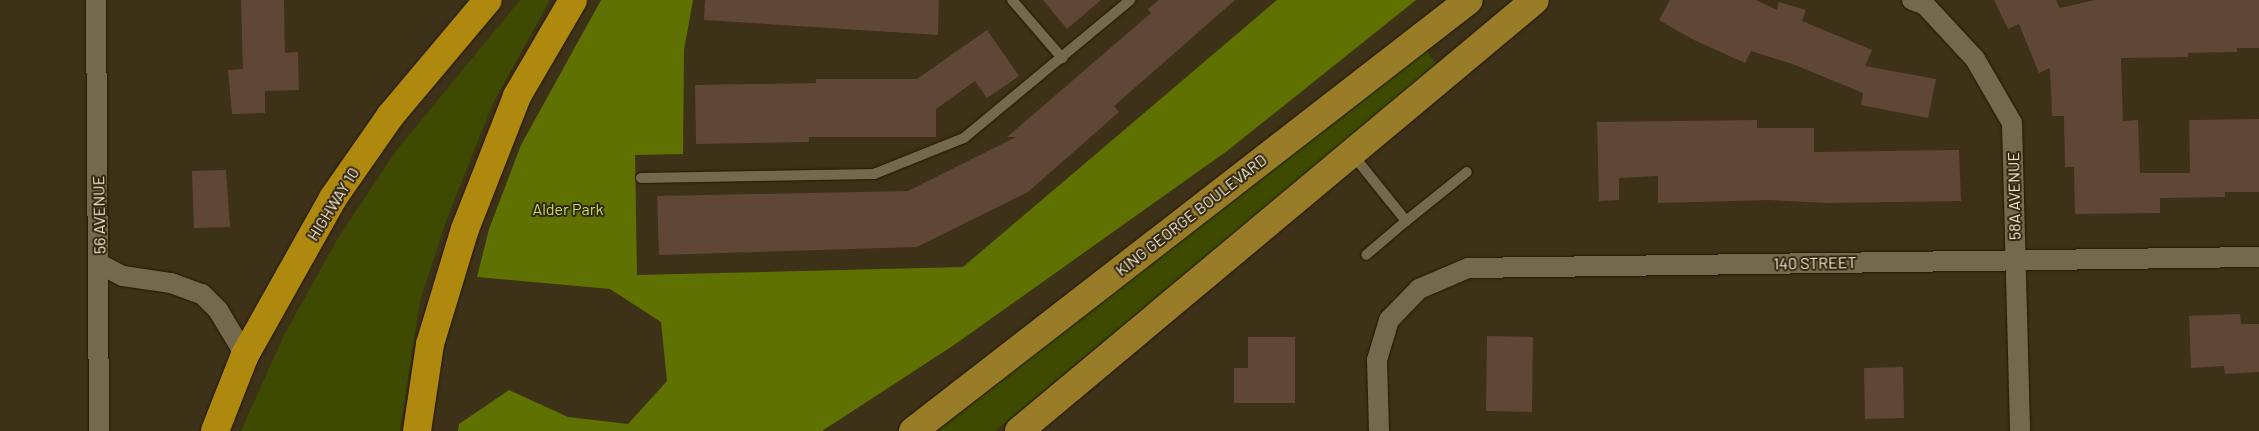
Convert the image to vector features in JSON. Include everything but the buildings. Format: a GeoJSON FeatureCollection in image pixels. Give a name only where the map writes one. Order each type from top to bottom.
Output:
{"type":"FeatureCollection","features":[{"type":"Feature","properties":{"kind":"highway","name":"HIGHWAY 10"},"geometry":{"type":"LineString","coordinates":[[215,431],[245,355],[333,198],[391,115],[488,0]]}},
{"type":"Feature","properties":{"kind":"highway"},"geometry":{"type":"LineString","coordinates":[[417,431],[430,344],[465,229],[517,96],[573,0]]}},
{"type":"Feature","properties":{"kind":"main road","name":"KING GEORGE BOULEVARD"},"geometry":{"type":"LineString","coordinates":[[912,431],[1469,0]]}},
{"type":"Feature","properties":{"kind":"main road"},"geometry":{"type":"LineString","coordinates":[[1019,431],[1535,0]]}},
{"type":"Feature","properties":{"kind":"street","name":"56 AVENUE"},"geometry":{"type":"LineString","coordinates":[[96,0],[100,264],[99,431]]}},
{"type":"Feature","properties":{"kind":"street","name":"58A AVENUE"},"geometry":{"type":"LineString","coordinates":[[1922,2],[1975,59],[2012,123],[2020,431]]}},
{"type":"Feature","properties":{"kind":"street","name":"140 STREET"},"geometry":{"type":"LineString","coordinates":[[1379,431],[1377,360],[1389,320],[1419,289],[1468,268],[2259,257]]}},
{"type":"Feature","properties":{"kind":"street"},"geometry":{"type":"LineString","coordinates":[[100,264],[123,276],[171,283],[202,294],[218,310],[245,355]]}},
{"type":"Feature","properties":{"kind":"lane"},"geometry":{"type":"LineString","coordinates":[[1012,0],[1062,58]]}},
{"type":"Feature","properties":{"kind":"lane"},"geometry":{"type":"LineString","coordinates":[[641,178],[874,174],[964,138],[1130,0]]}},
{"type":"Feature","properties":{"kind":"lane"},"geometry":{"type":"LineString","coordinates":[[1351,152],[1406,221]]}},
{"type":"Feature","properties":{"kind":"lane"},"geometry":{"type":"LineString","coordinates":[[1366,255],[1467,172]]}},
{"type":"Feature","properties":{"kind":"green space"},"geometry":{"type":"Polygon","coordinates":[[[520,0],[550,0],[493,103],[446,221],[420,301],[400,431],[241,431],[284,335],[338,238],[396,151],[520,0]]]}},
{"type":"Feature","properties":{"kind":"green space","name":"Alder Park"},"geometry":{"type":"Polygon","coordinates":[[[601,0],[693,0],[684,50],[683,154],[635,155],[637,275],[963,267],[1277,0],[1416,0],[1227,151],[954,345],[822,431],[458,431],[459,424],[509,390],[568,417],[628,424],[667,381],[661,322],[610,289],[477,277],[489,229],[521,145],[601,0]]]}},
{"type":"Feature","properties":{"kind":"green space"},"geometry":{"type":"Polygon","coordinates":[[[1423,44],[1436,65],[995,431],[938,431],[1423,44]]]}}]}
